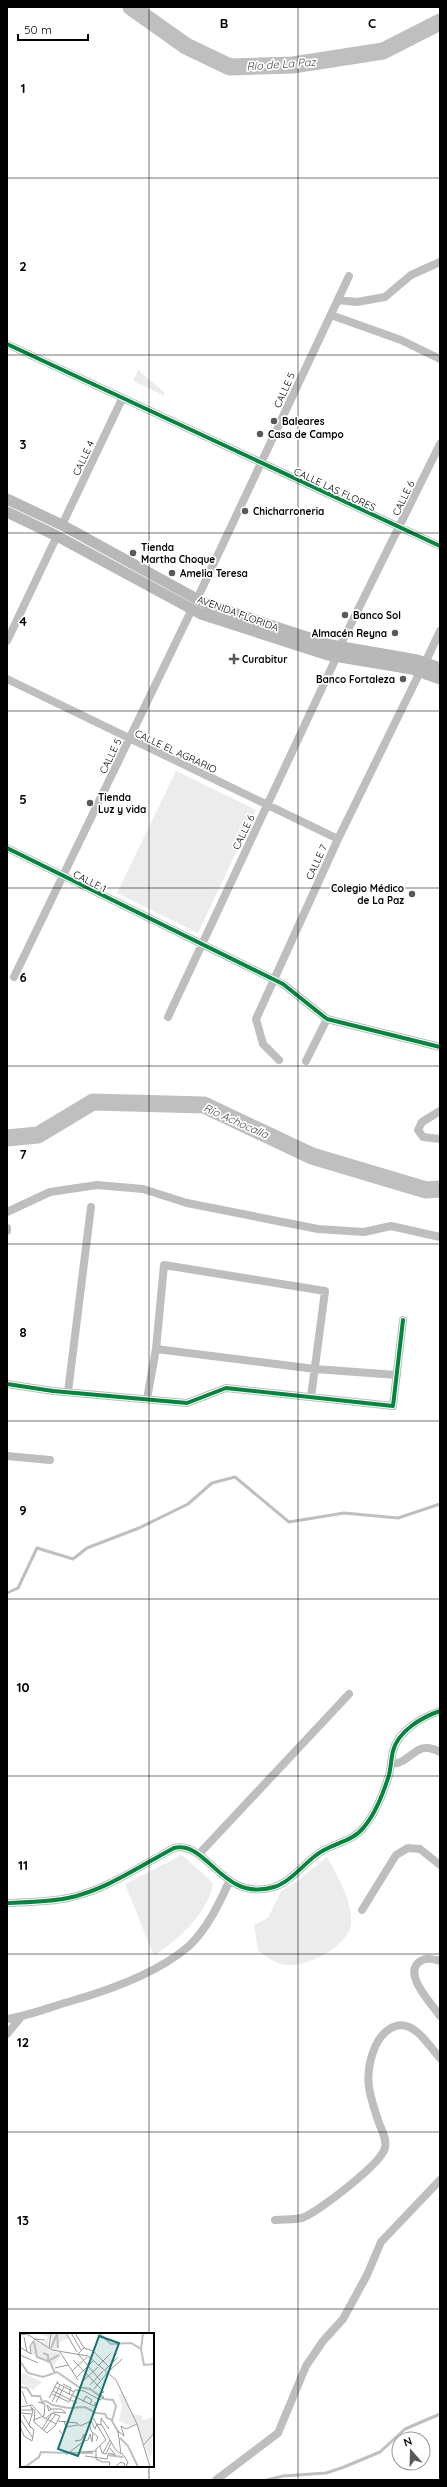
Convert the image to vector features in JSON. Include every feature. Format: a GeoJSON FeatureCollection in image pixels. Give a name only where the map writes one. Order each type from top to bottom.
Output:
{"type":"FeatureCollection","features":[{"type":"Feature","properties":{"kind":"main road","name":"AVENIDA FLORIDA"},"geometry":{"type":"LineString","coordinates":[[7,499],[62,525],[194,604]]}},
{"type":"Feature","properties":{"kind":"main road","name":"AVENIDA FLORIDA"},"geometry":{"type":"LineString","coordinates":[[7,512],[194,604],[225,611],[339,651],[422,668],[440,668]]}},
{"type":"Feature","properties":{"kind":"main road"},"geometry":{"type":"LineString","coordinates":[[57,536],[62,525]]}},
{"type":"Feature","properties":{"kind":"main road","name":"AVENIDA FLORIDA"},"geometry":{"type":"LineString","coordinates":[[422,668],[440,679]]}},
{"type":"Feature","properties":{"kind":"street"},"geometry":{"type":"LineString","coordinates":[[338,300],[357,302],[385,297],[411,275],[440,262]]}},
{"type":"Feature","properties":{"kind":"street","name":"CALLE 5"},"geometry":{"type":"LineString","coordinates":[[14,977],[262,464],[304,370],[349,276]]}},
{"type":"Feature","properties":{"kind":"street"},"geometry":{"type":"LineString","coordinates":[[331,315],[401,340],[440,359]]}},
{"type":"Feature","properties":{"kind":"street","name":"CALLE LAS FLORES"},"geometry":{"type":"LineString","coordinates":[[7,344],[122,399],[440,546]]}},
{"type":"Feature","properties":{"kind":"street","name":"CALLE 4"},"geometry":{"type":"LineString","coordinates":[[62,525],[122,399]]}},
{"type":"Feature","properties":{"kind":"street","name":"CALLE 6"},"geometry":{"type":"LineString","coordinates":[[168,1017],[200,945],[339,651],[440,444]]}},
{"type":"Feature","properties":{"kind":"street"},"geometry":{"type":"LineString","coordinates":[[7,641],[57,536]]}},
{"type":"Feature","properties":{"kind":"street","name":"CALLE 7"},"geometry":{"type":"LineString","coordinates":[[279,1060],[263,1044],[256,1019],[338,839],[440,630]]}},
{"type":"Feature","properties":{"kind":"street","name":"CALLE EL AGRARIO"},"geometry":{"type":"LineString","coordinates":[[7,679],[129,740],[338,839]]}},
{"type":"Feature","properties":{"kind":"street","name":"CALLE 1"},"geometry":{"type":"LineString","coordinates":[[7,848],[200,945],[284,984],[327,1019]]}},
{"type":"Feature","properties":{"kind":"street"},"geometry":{"type":"LineString","coordinates":[[306,1061],[327,1019],[440,1047]]}},
{"type":"Feature","properties":{"kind":"street"},"geometry":{"type":"LineString","coordinates":[[440,1111],[422,1122],[418,1130],[422,1137],[440,1139]]}},
{"type":"Feature","properties":{"kind":"street"},"geometry":{"type":"LineString","coordinates":[[7,1212],[50,1192],[96,1185],[144,1189],[187,1203],[318,1229],[364,1232],[392,1226],[440,1237]]}},
{"type":"Feature","properties":{"kind":"street"},"geometry":{"type":"LineString","coordinates":[[68,1392],[91,1207]]}},
{"type":"Feature","properties":{"kind":"street"},"geometry":{"type":"LineString","coordinates":[[146,1399],[156,1349],[164,1265],[325,1291],[311,1397]]}},
{"type":"Feature","properties":{"kind":"street"},"geometry":{"type":"LineString","coordinates":[[7,1384],[68,1392],[186,1403],[226,1388],[393,1406],[404,1320]]}},
{"type":"Feature","properties":{"kind":"street"},"geometry":{"type":"LineString","coordinates":[[156,1349],[315,1369],[397,1375]]}},
{"type":"Feature","properties":{"kind":"street"},"geometry":{"type":"LineString","coordinates":[[7,1456],[50,1460]]}},
{"type":"Feature","properties":{"kind":"street"},"geometry":{"type":"LineString","coordinates":[[199,1854],[348,1694]]}},
{"type":"Feature","properties":{"kind":"street"},"geometry":{"type":"LineString","coordinates":[[7,1903],[47,1901],[85,1894],[106,1885],[174,1848],[191,1848],[229,1882],[259,1890],[276,1887],[324,1849],[353,1837],[365,1826],[383,1790],[394,1750],[402,1735],[422,1720],[440,1711]]}},
{"type":"Feature","properties":{"kind":"street"},"geometry":{"type":"LineString","coordinates":[[391,1764],[402,1762],[420,1748],[434,1749],[440,1752]]}},
{"type":"Feature","properties":{"kind":"street"},"geometry":{"type":"LineString","coordinates":[[362,1910],[396,1855],[404,1850],[420,1849],[440,1865]]}},
{"type":"Feature","properties":{"kind":"street"},"geometry":{"type":"LineString","coordinates":[[7,2019],[21,2017],[107,1989],[175,1956],[189,1945],[208,1922],[229,1882]]}},
{"type":"Feature","properties":{"kind":"street"},"geometry":{"type":"LineString","coordinates":[[440,1961],[430,1958],[419,1962],[414,1970],[415,1981],[440,2016]]}},
{"type":"Feature","properties":{"kind":"street"},"geometry":{"type":"LineString","coordinates":[[7,2034],[21,2017]]}},
{"type":"Feature","properties":{"kind":"street"},"geometry":{"type":"LineString","coordinates":[[275,2220],[302,2218],[343,2190],[368,2170],[383,2154],[386,2140],[367,2080],[369,2061],[384,2034],[396,2026],[411,2028],[418,2032],[440,2058]]}},
{"type":"Feature","properties":{"kind":"street"},"geometry":{"type":"LineString","coordinates":[[216,2480],[278,2433],[283,2426],[306,2366],[323,2341],[343,2319],[367,2276],[381,2242],[440,2180]]}},
{"type":"Feature","properties":{"kind":"shaded area"},"geometry":{"type":"Polygon","coordinates":[[[138,370],[165,393],[163,395],[133,381],[138,370]]]}},
{"type":"Feature","properties":{"kind":"shaded area"},"geometry":{"type":"Polygon","coordinates":[[[176,771],[256,810],[198,933],[117,893],[176,771]]]}},
{"type":"Feature","properties":{"kind":"shaded area"},"geometry":{"type":"Polygon","coordinates":[[[182,1855],[213,1883],[210,1894],[199,1915],[191,1925],[154,1956],[125,1884],[182,1855]]]}},
{"type":"Feature","properties":{"kind":"shaded area"},"geometry":{"type":"Polygon","coordinates":[[[327,1857],[344,1889],[350,1907],[351,1923],[349,1932],[334,1948],[323,1955],[300,1964],[280,1964],[271,1960],[258,1951],[254,1925],[268,1918],[281,1891],[295,1883],[327,1857]]]}},
{"type":"Feature","properties":{"kind":"waterway","name":"Río de La Paz"},"geometry":{"type":"LineString","coordinates":[[131,7],[186,46],[230,67],[293,65],[383,51],[440,22]]}},
{"type":"Feature","properties":{"kind":"waterway","name":"Río Achocalla"},"geometry":{"type":"LineString","coordinates":[[7,1138],[38,1135],[93,1102],[204,1105],[312,1156],[426,1190],[440,1189]]}},
{"type":"Feature","properties":{"kind":"waterway"},"geometry":{"type":"LineString","coordinates":[[7,1593],[18,1588],[37,1548],[73,1559],[87,1548],[139,1528],[188,1504],[212,1483],[235,1477],[289,1522],[344,1513],[398,1518],[440,1504]]}},
{"type":"Feature","properties":{"kind":"waterway"},"geometry":{"type":"LineString","coordinates":[[267,2480],[283,2476],[326,2473],[344,2467],[380,2452],[405,2429],[440,2414]]}},
{"type":"Feature","properties":{"kind":"cycle path"},"geometry":{"type":"LineString","coordinates":[[7,344],[440,546]]}},
{"type":"Feature","properties":{"kind":"cycle path"},"geometry":{"type":"LineString","coordinates":[[7,848],[283,984],[327,1019],[440,1047]]}},
{"type":"Feature","properties":{"kind":"cycle path"},"geometry":{"type":"LineString","coordinates":[[7,1384],[53,1391],[187,1403],[226,1388],[393,1406],[403,1320]]}},
{"type":"Feature","properties":{"kind":"cycle path"},"geometry":{"type":"LineString","coordinates":[[7,1903],[38,1902],[68,1898],[82,1894],[122,1877],[174,1848],[186,1848],[197,1853],[228,1880],[241,1887],[256,1890],[280,1885],[291,1878],[321,1852],[347,1840],[364,1827],[372,1816],[382,1795],[389,1775],[393,1751],[400,1737],[405,1731],[419,1721],[440,1711]]}},
{"type":"Feature","properties":{"kind":"place","name":"Baleares"},"geometry":{"type":"Point","coordinates":[274,421]}},
{"type":"Feature","properties":{"kind":"place","name":"Casa de Campo"},"geometry":{"type":"Point","coordinates":[260,434]}},
{"type":"Feature","properties":{"kind":"place","name":"Chicharroneria"},"geometry":{"type":"Point","coordinates":[245,511]}},
{"type":"Feature","properties":{"kind":"place","name":"Tienda Martha Choque"},"geometry":{"type":"Point","coordinates":[133,553]}},
{"type":"Feature","properties":{"kind":"place","name":"Amelia Teresa"},"geometry":{"type":"Point","coordinates":[172,573]}},
{"type":"Feature","properties":{"kind":"place","name":"Banco Sol"},"geometry":{"type":"Point","coordinates":[345,615]}},
{"type":"Feature","properties":{"kind":"place","name":"Almacén Reyna"},"geometry":{"type":"Point","coordinates":[395,633]}},
{"type":"Feature","properties":{"kind":"place","name":"Curabitur"},"geometry":{"type":"Point","coordinates":[234,659]}},
{"type":"Feature","properties":{"kind":"place","name":"Banco Fortaleza"},"geometry":{"type":"Point","coordinates":[403,679]}},
{"type":"Feature","properties":{"kind":"place","name":"Tienda Luz y vida"},"geometry":{"type":"Point","coordinates":[90,803]}},
{"type":"Feature","properties":{"kind":"place","name":"Colegio Médico de La Paz"},"geometry":{"type":"Point","coordinates":[412,894]}}]}
